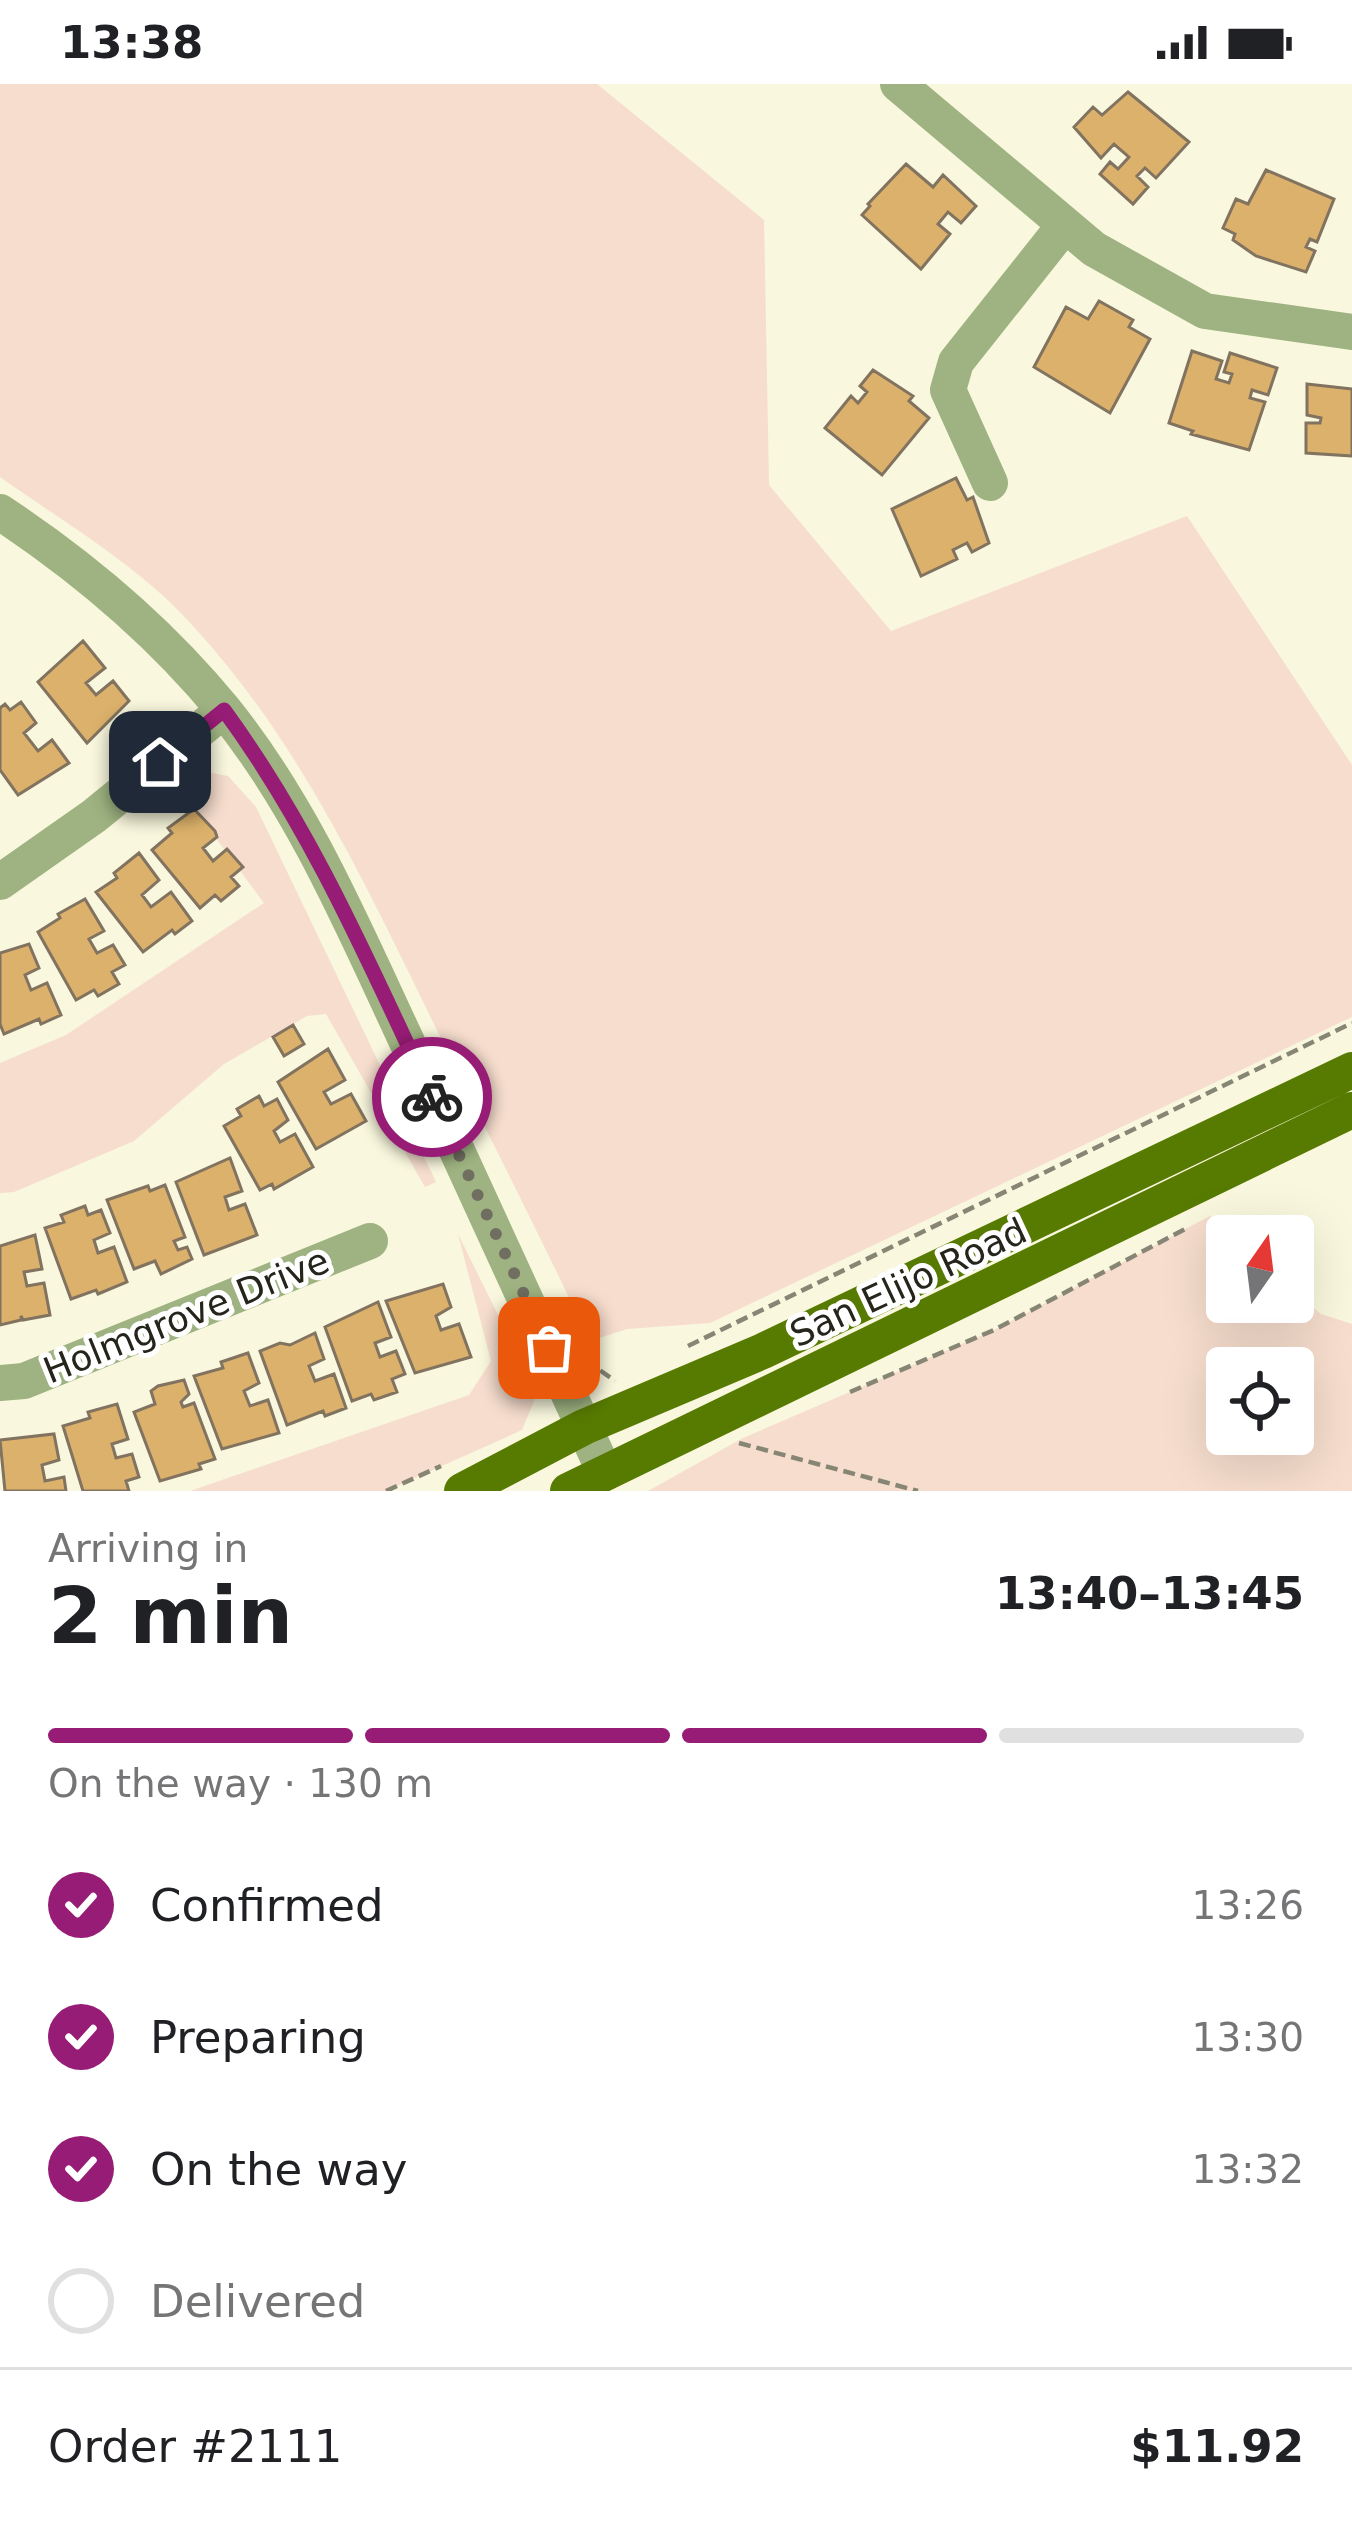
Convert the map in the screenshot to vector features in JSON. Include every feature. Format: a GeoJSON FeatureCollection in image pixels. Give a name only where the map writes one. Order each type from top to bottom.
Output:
{"type":"FeatureCollection","features":[{"type":"Feature","properties":{"kind":"main road","name":"San Elijo Road"},"geometry":{"type":"LineString","coordinates":[[462,1491],[584,1427],[763,1351],[1352,1070]]}},
{"type":"Feature","properties":{"kind":"main road","name":"San Elijo Road"},"geometry":{"type":"LineString","coordinates":[[568,1491],[1352,1110]]}},
{"type":"Feature","properties":{"kind":"street"},"geometry":{"type":"LineString","coordinates":[[898,84],[1094,249],[1204,311],[1352,332]]}},
{"type":"Feature","properties":{"kind":"street"},"geometry":{"type":"LineString","coordinates":[[990,483],[948,390],[956,362],[1064,226]]}},
{"type":"Feature","properties":{"kind":"street"},"geometry":{"type":"LineString","coordinates":[[0,512],[86,574],[131,614],[224,710],[270,776],[332,881],[605,1473]]}},
{"type":"Feature","properties":{"kind":"street"},"geometry":{"type":"LineString","coordinates":[[0,882],[94,816],[224,710]]}},
{"type":"Feature","properties":{"kind":"street","name":"Holmgrove Drive"},"geometry":{"type":"LineString","coordinates":[[0,1383],[24,1381],[370,1240]]}},
{"type":"Feature","properties":{"kind":"path"},"geometry":{"type":"LineString","coordinates":[[679,1351],[1352,1023]]}},
{"type":"Feature","properties":{"kind":"path"},"geometry":{"type":"LineString","coordinates":[[848,1393],[994,1330],[1191,1226]]}},
{"type":"Feature","properties":{"kind":"path"},"geometry":{"type":"LineString","coordinates":[[594,1366],[615,1381]]}},
{"type":"Feature","properties":{"kind":"path"},"geometry":{"type":"LineString","coordinates":[[743,1438],[734,1442],[918,1491]]}},
{"type":"Feature","properties":{"kind":"shaded area"},"geometry":{"type":"Polygon","coordinates":[[[0,84],[597,84],[764,220],[769,485],[891,631],[1187,516],[1352,765],[1352,1017],[710,1323],[627,1329],[590,1341],[355,867],[266,718],[173,605],[102,547],[0,477],[0,84]]]}},
{"type":"Feature","properties":{"kind":"shaded area"},"geometry":{"type":"Polygon","coordinates":[[[196,770],[228,776],[256,807],[436,1182],[425,1187],[326,1014],[307,1016],[224,1064],[134,1141],[14,1192],[0,1193],[0,1063],[66,1035],[264,903],[172,779],[196,770]]]}},
{"type":"Feature","properties":{"kind":"shaded area"},"geometry":{"type":"Polygon","coordinates":[[[1206,1218],[1206,1323],[1314,1323],[1314,1308],[1352,1324],[1352,1491],[648,1491],[743,1438],[994,1330],[1206,1218]]]}},
{"type":"Feature","properties":{"kind":"shaded area"},"geometry":{"type":"Polygon","coordinates":[[[458,1234],[537,1394],[522,1430],[386,1491],[190,1491],[469,1395],[491,1361],[458,1234]]]}},
{"type":"Feature","properties":{"kind":"building"},"geometry":{"type":"Polygon","coordinates":[[[1128,92],[1189,142],[1156,178],[1145,168],[1137,176],[1148,187],[1133,204],[1100,174],[1110,162],[1118,169],[1129,157],[1114,144],[1101,158],[1074,127],[1093,107],[1102,115],[1128,92]]]}},
{"type":"Feature","properties":{"kind":"building"},"geometry":{"type":"Polygon","coordinates":[[[906,164],[933,187],[943,175],[976,206],[961,223],[948,212],[938,224],[950,234],[921,269],[862,215],[906,164]]]}},
{"type":"Feature","properties":{"kind":"building"},"geometry":{"type":"Polygon","coordinates":[[[1266,170],[1334,199],[1317,242],[1310,239],[1306,247],[1315,251],[1306,272],[1256,256],[1223,228],[1236,199],[1248,204],[1266,170]]]}},
{"type":"Feature","properties":{"kind":"building"},"geometry":{"type":"Polygon","coordinates":[[[1099,301],[1133,320],[1129,327],[1150,339],[1110,413],[1034,367],[1066,307],[1088,319],[1099,301]]]}},
{"type":"Feature","properties":{"kind":"building"},"geometry":{"type":"Polygon","coordinates":[[[1192,351],[1222,361],[1216,379],[1229,383],[1232,374],[1224,372],[1230,353],[1277,368],[1268,395],[1252,390],[1250,398],[1265,402],[1249,450],[1169,423],[1192,351]]]}},
{"type":"Feature","properties":{"kind":"building"},"geometry":{"type":"Polygon","coordinates":[[[873,370],[913,396],[909,401],[929,418],[882,475],[825,428],[851,396],[858,403],[867,392],[860,386],[873,370]]]}},
{"type":"Feature","properties":{"kind":"building"},"geometry":{"type":"Polygon","coordinates":[[[1307,384],[1352,389],[1352,456],[1306,453],[1306,423],[1320,423],[1321,418],[1307,415],[1307,384]]]}},
{"type":"Feature","properties":{"kind":"building"},"geometry":{"type":"Polygon","coordinates":[[[956,478],[967,500],[973,497],[989,543],[972,552],[967,543],[953,550],[957,559],[921,576],[892,509],[956,478]]]}},
{"type":"Feature","properties":{"kind":"building"},"geometry":{"type":"Polygon","coordinates":[[[83,641],[105,668],[86,683],[96,695],[113,681],[129,701],[87,743],[38,682],[83,641]]]}},
{"type":"Feature","properties":{"kind":"building"},"geometry":{"type":"Polygon","coordinates":[[[21,702],[36,723],[24,733],[38,751],[52,740],[69,763],[18,795],[0,770],[0,708],[5,704],[10,710],[21,702]]]}},
{"type":"Feature","properties":{"kind":"building"},"geometry":{"type":"Polygon","coordinates":[[[194,809],[215,831],[217,837],[203,848],[213,861],[227,849],[243,867],[231,877],[239,886],[221,901],[215,895],[200,908],[152,850],[172,833],[168,828],[194,809]]]}},
{"type":"Feature","properties":{"kind":"building"},"geometry":{"type":"Polygon","coordinates":[[[139,853],[159,880],[142,895],[151,907],[171,892],[192,921],[143,952],[96,892],[117,878],[114,873],[139,853]]]}},
{"type":"Feature","properties":{"kind":"building"},"geometry":{"type":"Polygon","coordinates":[[[85,899],[104,931],[89,939],[97,953],[113,945],[125,965],[112,972],[119,984],[98,996],[94,990],[76,1000],[38,932],[85,899]]]}},
{"type":"Feature","properties":{"kind":"building"},"geometry":{"type":"Polygon","coordinates":[[[29,944],[39,968],[25,975],[31,990],[47,983],[61,1015],[4,1034],[0,953],[29,944]]]}},
{"type":"Feature","properties":{"kind":"building"},"geometry":{"type":"Polygon","coordinates":[[[293,1025],[304,1044],[284,1056],[273,1037],[293,1025]]]}},
{"type":"Feature","properties":{"kind":"building"},"geometry":{"type":"Polygon","coordinates":[[[328,1049],[345,1080],[324,1092],[331,1104],[351,1094],[366,1121],[316,1149],[278,1082],[328,1049]]]}},
{"type":"Feature","properties":{"kind":"building"},"geometry":{"type":"Polygon","coordinates":[[[259,1096],[264,1106],[277,1099],[288,1120],[274,1131],[280,1142],[295,1134],[313,1167],[274,1189],[272,1184],[260,1190],[224,1126],[241,1116],[237,1109],[259,1096]]]}},
{"type":"Feature","properties":{"kind":"building"},"geometry":{"type":"Polygon","coordinates":[[[230,1158],[242,1191],[225,1197],[229,1210],[245,1204],[257,1235],[204,1255],[176,1182],[230,1158]]]}},
{"type":"Feature","properties":{"kind":"building"},"geometry":{"type":"Polygon","coordinates":[[[165,1185],[185,1237],[174,1241],[178,1250],[187,1247],[192,1259],[161,1274],[155,1261],[134,1269],[107,1200],[165,1185]]]}},
{"type":"Feature","properties":{"kind":"building"},"geometry":{"type":"Polygon","coordinates":[[[85,1206],[88,1215],[101,1210],[110,1233],[94,1240],[98,1253],[114,1247],[127,1282],[71,1299],[45,1228],[64,1222],[61,1215],[85,1206]]]}},
{"type":"Feature","properties":{"kind":"building"},"geometry":{"type":"Polygon","coordinates":[[[35,1235],[42,1269],[24,1272],[27,1286],[44,1283],[50,1315],[23,1320],[21,1316],[21,1320],[0,1325],[0,1246],[35,1235]]]}},
{"type":"Feature","properties":{"kind":"building"},"geometry":{"type":"Polygon","coordinates":[[[443,1284],[451,1307],[436,1316],[441,1330],[459,1324],[471,1357],[415,1373],[386,1301],[443,1284]]]}},
{"type":"Feature","properties":{"kind":"building"},"geometry":{"type":"Polygon","coordinates":[[[378,1302],[391,1337],[375,1343],[380,1357],[396,1351],[405,1374],[392,1379],[397,1392],[352,1401],[325,1327],[378,1302]]]}},
{"type":"Feature","properties":{"kind":"building"},"geometry":{"type":"Polygon","coordinates":[[[315,1333],[324,1359],[309,1366],[315,1381],[334,1374],[346,1408],[287,1425],[260,1351],[280,1343],[290,1345],[315,1333]]]}},
{"type":"Feature","properties":{"kind":"building"},"geometry":{"type":"Polygon","coordinates":[[[248,1353],[259,1383],[244,1391],[250,1406],[268,1400],[279,1433],[222,1449],[194,1376],[223,1368],[221,1362],[248,1353]]]}},
{"type":"Feature","properties":{"kind":"building"},"geometry":{"type":"Polygon","coordinates":[[[184,1380],[189,1394],[181,1402],[183,1407],[194,1403],[215,1459],[199,1464],[201,1469],[160,1481],[134,1412],[155,1404],[151,1391],[158,1386],[184,1380]]]}},
{"type":"Feature","properties":{"kind":"building"},"geometry":{"type":"Polygon","coordinates":[[[117,1404],[128,1439],[112,1444],[116,1458],[132,1454],[139,1477],[126,1481],[129,1491],[83,1491],[63,1426],[117,1404]]]}},
{"type":"Feature","properties":{"kind":"building"},"geometry":{"type":"Polygon","coordinates":[[[54,1434],[59,1460],[42,1465],[45,1481],[64,1477],[66,1491],[5,1491],[0,1440],[54,1434]]]}},
{"type":"Feature","properties":{"kind":"way so far"},"geometry":{"type":"LineString","coordinates":[[432,1097],[549,1348]]}},
{"type":"Feature","properties":{"kind":"route"},"geometry":{"type":"LineString","coordinates":[[160,762],[224,710],[281,792],[332,881],[432,1097]]}}]}
